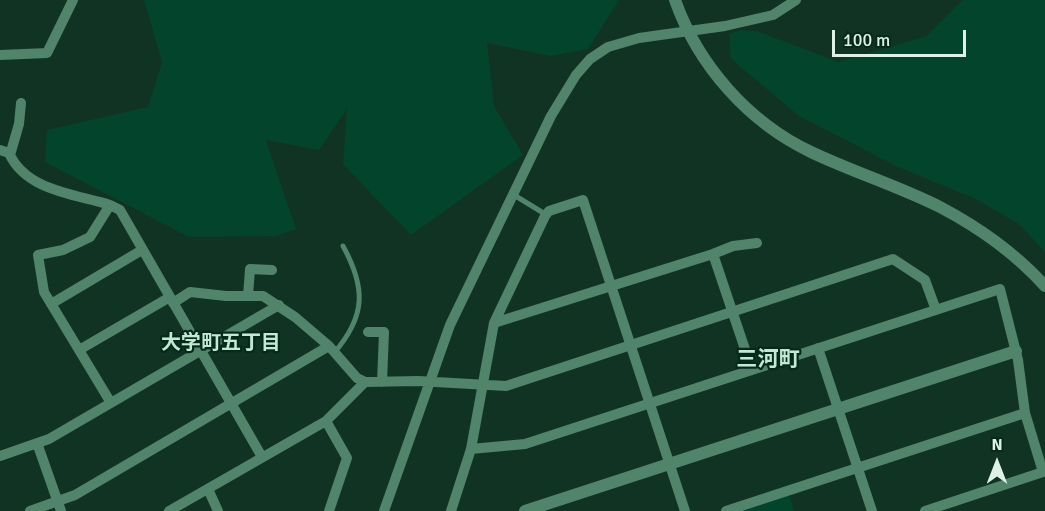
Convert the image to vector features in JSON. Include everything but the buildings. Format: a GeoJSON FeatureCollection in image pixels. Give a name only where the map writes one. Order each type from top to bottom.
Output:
{"type":"FeatureCollection","features":[{"type":"Feature","properties":{"kind":"street"},"geometry":{"type":"LineString","coordinates":[[0,55],[46,53],[73,0]]}},
{"type":"Feature","properties":{"kind":"street"},"geometry":{"type":"LineString","coordinates":[[675,0],[686,30],[724,86],[753,114],[779,134],[808,151],[923,199],[959,218],[1003,248],[1045,286]]}},
{"type":"Feature","properties":{"kind":"street"},"geometry":{"type":"LineString","coordinates":[[384,511],[450,325],[562,96],[590,59],[608,47],[686,30],[725,26],[773,15],[796,0]]}},
{"type":"Feature","properties":{"kind":"street"},"geometry":{"type":"LineString","coordinates":[[21,103],[19,124],[5,153],[34,182],[120,210],[262,457]]}},
{"type":"Feature","properties":{"kind":"street"},"geometry":{"type":"LineString","coordinates":[[451,511],[471,449],[494,322],[546,215],[549,211],[584,200],[685,511]]}},
{"type":"Feature","properties":{"kind":"street"},"geometry":{"type":"LineString","coordinates":[[110,205],[90,237],[63,250],[38,255],[44,292],[111,403]]}},
{"type":"Feature","properties":{"kind":"street"},"geometry":{"type":"LineString","coordinates":[[494,322],[733,246],[757,243]]}},
{"type":"Feature","properties":{"kind":"street"},"geometry":{"type":"LineString","coordinates":[[51,304],[142,250]]}},
{"type":"Feature","properties":{"kind":"street"},"geometry":{"type":"LineString","coordinates":[[713,254],[752,370]]}},
{"type":"Feature","properties":{"kind":"street"},"geometry":{"type":"LineString","coordinates":[[79,350],[190,292],[263,296],[279,305],[331,349],[357,378],[365,382],[506,386],[893,259],[925,280],[936,310]]}},
{"type":"Feature","properties":{"kind":"street"},"geometry":{"type":"LineString","coordinates":[[248,296],[250,269],[272,270]]}},
{"type":"Feature","properties":{"kind":"street"},"geometry":{"type":"LineString","coordinates":[[471,449],[525,444],[1000,289],[1016,351],[1025,413],[1044,470],[941,509],[925,511]]}},
{"type":"Feature","properties":{"kind":"street"},"geometry":{"type":"LineString","coordinates":[[0,456],[38,443],[279,305]]}},
{"type":"Feature","properties":{"kind":"street"},"geometry":{"type":"LineString","coordinates":[[368,332],[384,332],[382,382]]}},
{"type":"Feature","properties":{"kind":"street"},"geometry":{"type":"LineString","coordinates":[[818,348],[872,511]]}},
{"type":"Feature","properties":{"kind":"street"},"geometry":{"type":"LineString","coordinates":[[30,511],[59,507],[75,495],[231,403],[331,349]]}},
{"type":"Feature","properties":{"kind":"street"},"geometry":{"type":"LineString","coordinates":[[525,511],[1016,351]]}},
{"type":"Feature","properties":{"kind":"street"},"geometry":{"type":"LineString","coordinates":[[169,511],[326,421],[365,382]]}},
{"type":"Feature","properties":{"kind":"street"},"geometry":{"type":"LineString","coordinates":[[726,511],[1025,413]]}},
{"type":"Feature","properties":{"kind":"street"},"geometry":{"type":"LineString","coordinates":[[326,421],[347,458],[329,511]]}},
{"type":"Feature","properties":{"kind":"street"},"geometry":{"type":"LineString","coordinates":[[38,443],[59,507]]}},
{"type":"Feature","properties":{"kind":"street"},"geometry":{"type":"LineString","coordinates":[[208,489],[218,511]]}},
{"type":"Feature","properties":{"kind":"lane"},"geometry":{"type":"LineString","coordinates":[[514,195],[546,215]]}},
{"type":"Feature","properties":{"kind":"lane"},"geometry":{"type":"LineString","coordinates":[[331,349],[352,328],[361,301],[353,264],[343,246]]}},
{"type":"Feature","properties":{"kind":"green space"},"geometry":{"type":"Polygon","coordinates":[[[144,0],[619,0],[588,49],[550,56],[487,43],[494,106],[523,155],[411,235],[343,164],[347,109],[319,150],[266,140],[296,229],[277,236],[189,237],[45,162],[47,130],[148,107],[162,62],[144,0]]]}},
{"type":"Feature","properties":{"kind":"green space"},"geometry":{"type":"Polygon","coordinates":[[[963,0],[1045,0],[1045,252],[1019,224],[976,199],[898,167],[799,116],[731,59],[729,34],[740,30],[757,31],[838,62],[927,36],[963,0]]]}},
{"type":"Feature","properties":{"kind":"green space"},"geometry":{"type":"Polygon","coordinates":[[[789,495],[794,511],[742,511],[789,495]]]}},
{"type":"Feature","properties":{"kind":"district","name":"大学町五丁目"},"geometry":{"type":"Point","coordinates":[221,344]}},
{"type":"Feature","properties":{"kind":"district","name":"三河町"},"geometry":{"type":"Point","coordinates":[768,360]}}]}
